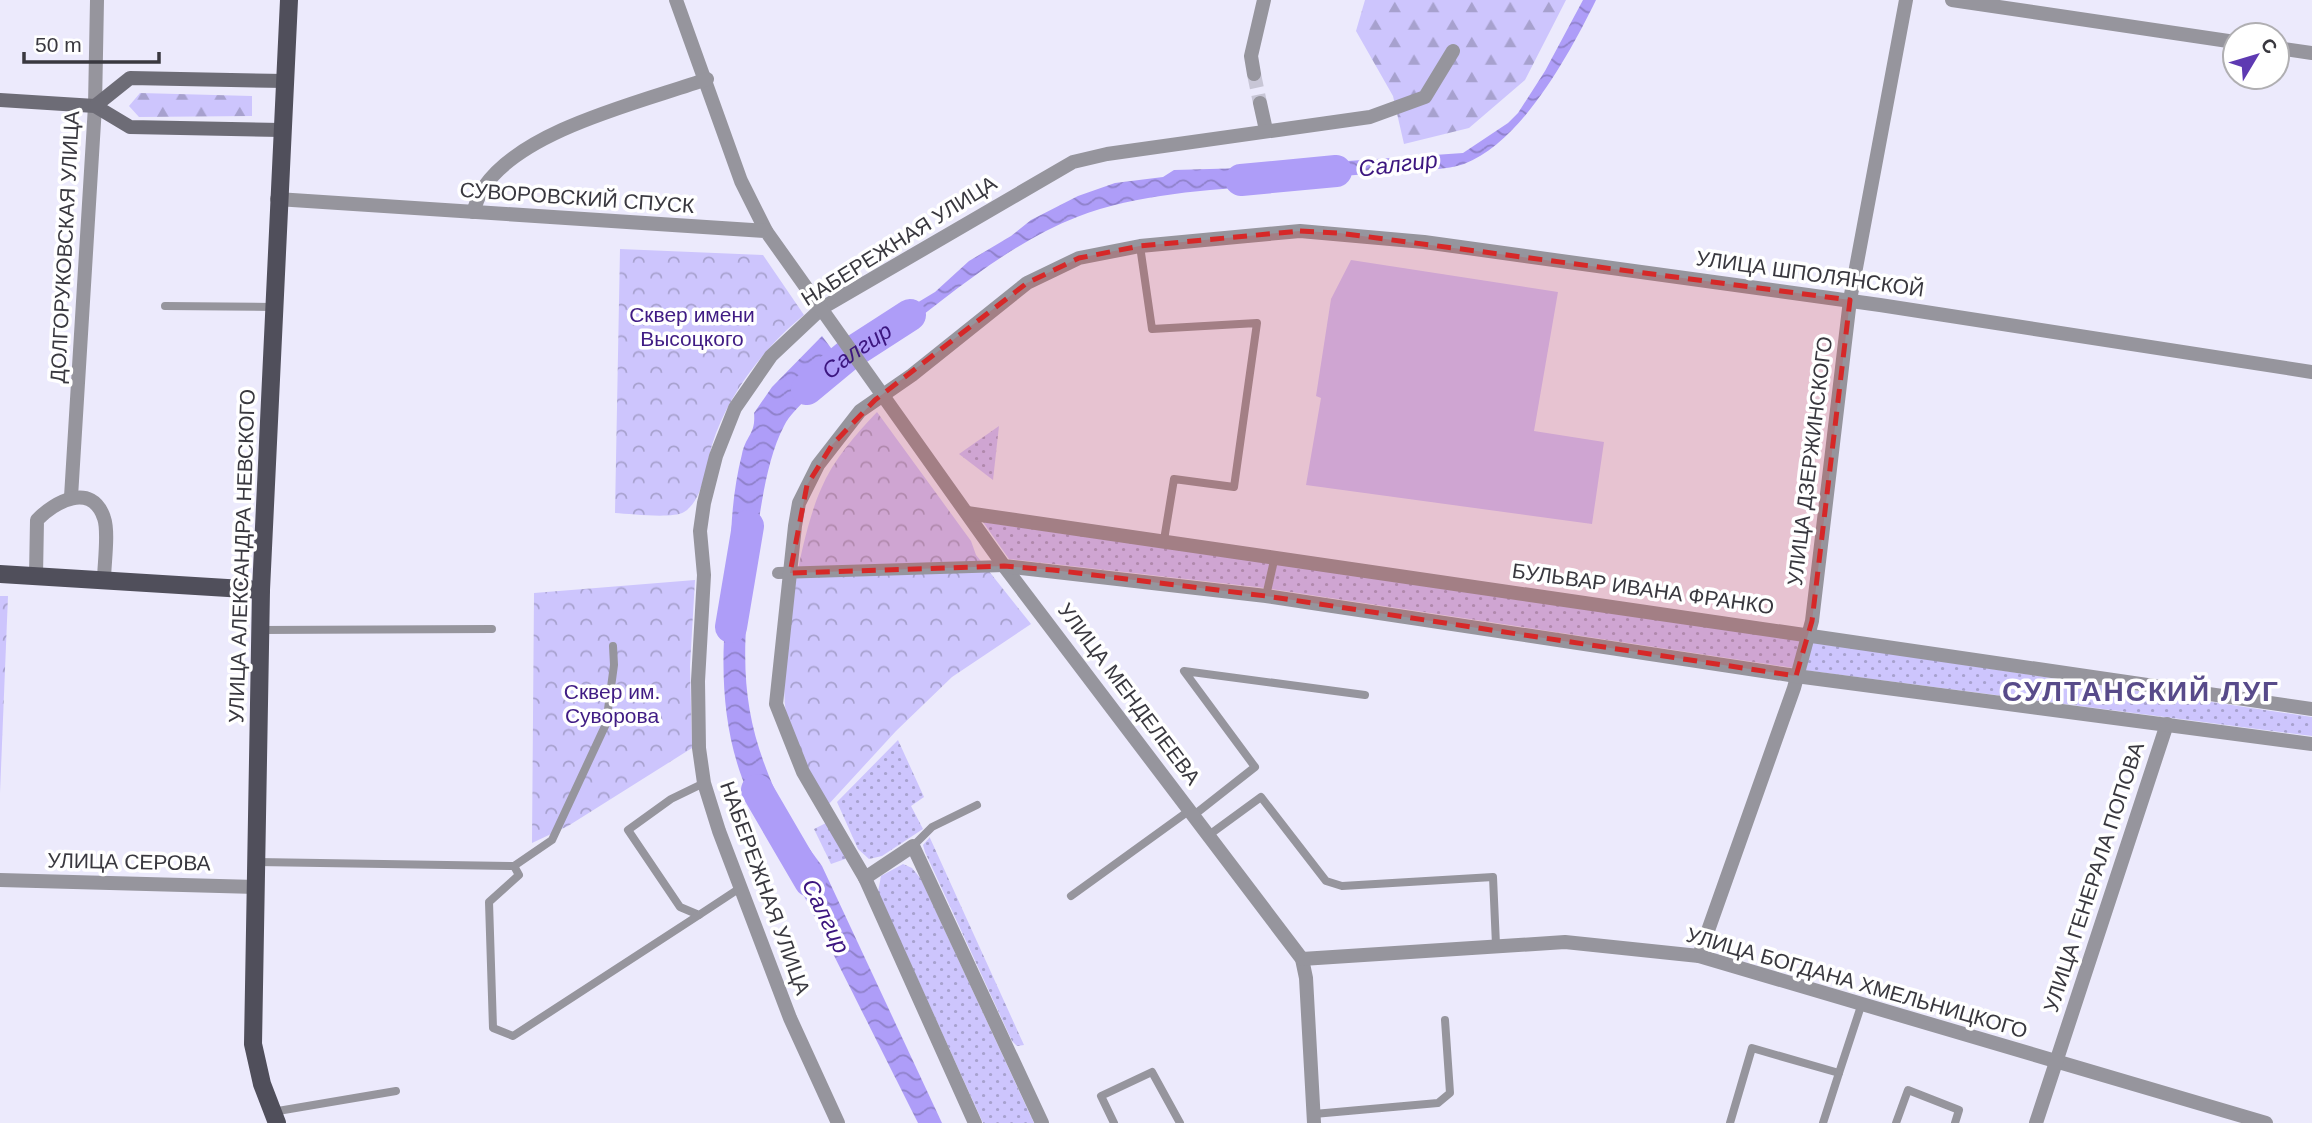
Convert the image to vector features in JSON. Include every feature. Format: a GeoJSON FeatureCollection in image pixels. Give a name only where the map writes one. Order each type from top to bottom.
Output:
{"type":"FeatureCollection","features":[{"type":"Feature","properties":{"kind":"main road","name":"УЛИЦА АЛЕКСАНДРА НЕВСКОГО"},"geometry":{"type":"LineString","coordinates":[[275,1117],[257,1069],[253,1044],[261,590],[277,199],[289,0]]}},
{"type":"Feature","properties":{"kind":"main road"},"geometry":{"type":"LineString","coordinates":[[95,106],[130,78],[285,82]]}},
{"type":"Feature","properties":{"kind":"main road"},"geometry":{"type":"LineString","coordinates":[[0,100],[95,106],[130,127],[281,130]]}},
{"type":"Feature","properties":{"kind":"main road"},"geometry":{"type":"LineString","coordinates":[[0,574],[261,590]]}},
{"type":"Feature","properties":{"kind":"street","name":"ДОЛГОРУКОВСКАЯ УЛИЦА"},"geometry":{"type":"LineString","coordinates":[[71,497],[95,106],[97,0]]}},
{"type":"Feature","properties":{"kind":"street"},"geometry":{"type":"LineString","coordinates":[[676,0],[707,79],[741,181],[766,231],[825,313]]}},
{"type":"Feature","properties":{"kind":"street"},"geometry":{"type":"LineString","coordinates":[[1254,74],[1251,56],[1264,0]]}},
{"type":"Feature","properties":{"kind":"street","name":"УЛИЦА ДЗЕРЖИНСКОГО"},"geometry":{"type":"LineString","coordinates":[[1699,956],[1808,635],[1850,300],[1906,0]]}},
{"type":"Feature","properties":{"kind":"street"},"geometry":{"type":"LineString","coordinates":[[1952,0],[2221,40]]}},
{"type":"Feature","properties":{"kind":"street"},"geometry":{"type":"LineString","coordinates":[[2291,50],[2312,53]]}},
{"type":"Feature","properties":{"kind":"street","name":"НАБЕРЕЖНАЯ УЛИЦА"},"geometry":{"type":"LineString","coordinates":[[838,1123],[790,1018],[704,783],[699,748],[698,681],[704,575],[700,531],[716,456],[735,408],[771,356],[825,313],[1073,162],[1107,154],[1370,117],[1425,97],[1453,51]]}},
{"type":"Feature","properties":{"kind":"street"},"geometry":{"type":"LineString","coordinates":[[473,212],[483,188],[508,162],[542,138],[707,79]]}},
{"type":"Feature","properties":{"kind":"street"},"geometry":{"type":"LineString","coordinates":[[1260,103],[1266,130]]}},
{"type":"Feature","properties":{"kind":"street","name":"СУВОРОВСКИЙ СПУСК"},"geometry":{"type":"LineString","coordinates":[[277,199],[766,231]]}},
{"type":"Feature","properties":{"kind":"street","name":"УЛИЦА ШПОЛЯНСКОЙ"},"geometry":{"type":"LineString","coordinates":[[1140,246],[1300,231],[1424,242],[1850,300],[2312,372]]}},
{"type":"Feature","properties":{"kind":"street"},"geometry":{"type":"LineString","coordinates":[[975,1123],[865,878],[803,772],[776,704],[784,573],[799,503],[807,485],[860,411],[912,375],[1027,282],[1079,258],[1140,246]]}},
{"type":"Feature","properties":{"kind":"street","name":"УЛИЦА МЕНДЕЛЕЕВА"},"geometry":{"type":"LineString","coordinates":[[825,313],[1004,566],[1302,959],[1306,978],[1314,1119]]}},
{"type":"Feature","properties":{"kind":"street"},"geometry":{"type":"LineString","coordinates":[[36,576],[37,520],[51,505],[71,497],[92,502],[104,518],[104,580]]}},
{"type":"Feature","properties":{"kind":"street","name":"БУЛЬВАР ИВАНА ФРАНКО"},"geometry":{"type":"LineString","coordinates":[[967,513],[2312,709]]}},
{"type":"Feature","properties":{"kind":"street"},"geometry":{"type":"LineString","coordinates":[[784,573],[1004,566],[1266,596],[1796,676],[2312,744]]}},
{"type":"Feature","properties":{"kind":"street","name":"УЛИЦА ГЕНЕРАЛА ПОПОВА"},"geometry":{"type":"LineString","coordinates":[[2036,1123],[2167,724]]}},
{"type":"Feature","properties":{"kind":"street"},"geometry":{"type":"LineString","coordinates":[[865,878],[913,846],[1042,1123]]}},
{"type":"Feature","properties":{"kind":"street","name":"УЛИЦА СЕРОВА"},"geometry":{"type":"LineString","coordinates":[[0,880],[256,887]]}},
{"type":"Feature","properties":{"kind":"street","name":"УЛИЦА БОГДАНА ХМЕЛЬНИЦКОГО"},"geometry":{"type":"LineString","coordinates":[[1302,959],[1577,942],[1699,956],[1861,1006],[2266,1123]]}},
{"type":"Feature","properties":{"kind":"lane"},"geometry":{"type":"LineString","coordinates":[[1140,246],[1152,329],[1257,323],[1234,486],[1174,479],[1164,540]]}},
{"type":"Feature","properties":{"kind":"lane"},"geometry":{"type":"LineString","coordinates":[[164,306],[274,307]]}},
{"type":"Feature","properties":{"kind":"lane"},"geometry":{"type":"LineString","coordinates":[[1266,596],[1275,556]]}},
{"type":"Feature","properties":{"kind":"lane"},"geometry":{"type":"LineString","coordinates":[[261,630],[492,629]]}},
{"type":"Feature","properties":{"kind":"lane"},"geometry":{"type":"LineString","coordinates":[[257,862],[514,866],[552,840],[607,724],[614,665],[613,646]]}},
{"type":"Feature","properties":{"kind":"lane"},"geometry":{"type":"LineString","coordinates":[[1071,896],[1255,767],[1184,671],[1365,695]]}},
{"type":"Feature","properties":{"kind":"lane"},"geometry":{"type":"LineString","coordinates":[[699,915],[680,907],[628,830],[671,799],[704,783]]}},
{"type":"Feature","properties":{"kind":"lane"},"geometry":{"type":"LineString","coordinates":[[1209,835],[1261,797],[1326,881],[1342,886],[1493,877],[1496,945]]}},
{"type":"Feature","properties":{"kind":"lane"},"geometry":{"type":"LineString","coordinates":[[913,846],[932,827],[976,805]]}},
{"type":"Feature","properties":{"kind":"lane"},"geometry":{"type":"LineString","coordinates":[[514,866],[519,875],[489,902],[493,1028],[513,1036],[740,887]]}},
{"type":"Feature","properties":{"kind":"lane"},"geometry":{"type":"LineString","coordinates":[[1823,1123],[1861,1006]]}},
{"type":"Feature","properties":{"kind":"lane"},"geometry":{"type":"LineString","coordinates":[[1314,1119],[1438,1103],[1450,1093],[1445,1020]]}},
{"type":"Feature","properties":{"kind":"lane"},"geometry":{"type":"LineString","coordinates":[[1730,1123],[1752,1048],[1839,1073]]}},
{"type":"Feature","properties":{"kind":"lane"},"geometry":{"type":"LineString","coordinates":[[1114,1123],[1101,1096],[1152,1072],[1180,1123]]}},
{"type":"Feature","properties":{"kind":"lane"},"geometry":{"type":"LineString","coordinates":[[1896,1123],[1908,1090],[1959,1110],[1955,1123]]}},
{"type":"Feature","properties":{"kind":"lane"},"geometry":{"type":"LineString","coordinates":[[275,1117],[396,1091]]}},
{"type":"Feature","properties":{"kind":"highlighted area"},"geometry":{"type":"Polygon","coordinates":[[[1300,231],[1339,233],[1850,300],[1812,621],[1796,676],[1266,596],[1053,570],[1004,566],[790,573],[807,485],[832,445],[875,400],[1027,283],[1079,258],[1140,246],[1300,231]]]}},
{"type":"Feature","properties":{"kind":"green space"},"geometry":{"type":"Polygon","coordinates":[[[1365,0],[1566,0],[1525,80],[1469,128],[1404,144],[1393,96],[1356,31],[1365,0]]]}},
{"type":"Feature","properties":{"kind":"green space"},"geometry":{"type":"Polygon","coordinates":[[[140,93],[252,96],[252,116],[139,117],[129,106],[140,93]]]}},
{"type":"Feature","properties":{"kind":"green space","name":"Сквер имени Высоцкого"},"geometry":{"type":"Polygon","coordinates":[[[620,249],[763,255],[804,315],[775,341],[737,391],[712,445],[696,500],[679,514],[651,516],[615,513],[620,249]]]}},
{"type":"Feature","properties":{"kind":"green space"},"geometry":{"type":"Polygon","coordinates":[[[1351,260],[1558,292],[1534,431],[1604,442],[1592,524],[1306,485],[1321,398],[1316,396],[1331,299],[1351,260]]]}},
{"type":"Feature","properties":{"kind":"green space"},"geometry":{"type":"Polygon","coordinates":[[[877,412],[971,541],[976,555],[1031,624],[952,677],[896,731],[828,805],[799,752],[787,718],[784,696],[787,636],[805,537],[821,489],[838,458],[877,412]]]}},
{"type":"Feature","properties":{"kind":"green space"},"geometry":{"type":"Polygon","coordinates":[[[999,426],[993,480],[959,454],[999,426]]]}},
{"type":"Feature","properties":{"kind":"green space"},"geometry":{"type":"Polygon","coordinates":[[[983,522],[1271,563],[1265,588],[1009,559],[983,522]]]}},
{"type":"Feature","properties":{"kind":"green space"},"geometry":{"type":"Polygon","coordinates":[[[1277,563],[1802,641],[1794,668],[1271,589],[1277,563]]]}},
{"type":"Feature","properties":{"kind":"green space","name":"Сквер им. Суворова"},"geometry":{"type":"Polygon","coordinates":[[[695,580],[690,666],[692,748],[568,826],[532,843],[534,593],[695,580]]]}},
{"type":"Feature","properties":{"kind":"green space"},"geometry":{"type":"Polygon","coordinates":[[[0,596],[8,596],[0,793],[0,596]]]}},
{"type":"Feature","properties":{"kind":"green space"},"geometry":{"type":"Polygon","coordinates":[[[1812,642],[2312,717],[2312,736],[1803,670],[1812,642]]]}},
{"type":"Feature","properties":{"kind":"green space"},"geometry":{"type":"Polygon","coordinates":[[[898,740],[924,797],[911,806],[923,829],[882,856],[869,859],[858,849],[837,802],[898,740]]]}},
{"type":"Feature","properties":{"kind":"green space"},"geometry":{"type":"Polygon","coordinates":[[[830,821],[848,858],[831,864],[814,829],[830,821]]]}},
{"type":"Feature","properties":{"kind":"green space"},"geometry":{"type":"Polygon","coordinates":[[[930,837],[1024,1045],[1017,1046],[1012,1041],[925,852],[923,845],[930,837]]]}},
{"type":"Feature","properties":{"kind":"green space"},"geometry":{"type":"Polygon","coordinates":[[[903,864],[912,868],[921,879],[1034,1123],[983,1123],[878,892],[881,876],[903,864]]]}},
{"type":"Feature","properties":{"kind":"water"},"geometry":{"type":"Polygon","coordinates":[[[1583,0],[1596,0],[1573,45],[1542,94],[1505,137],[1485,153],[1464,164],[1442,169],[1293,180],[1290,165],[1463,153],[1508,123],[1518,113],[1545,71],[1583,0]]]}},
{"type":"Feature","properties":{"kind":"water"},"geometry":{"type":"Polygon","coordinates":[[[1280,167],[1283,184],[1152,197],[1077,217],[1000,258],[881,347],[867,327],[882,324],[935,292],[969,261],[1011,236],[1031,220],[1078,196],[1115,183],[1163,177],[1174,170],[1280,167]]]}},
{"type":"Feature","properties":{"kind":"water"},"geometry":{"type":"Polygon","coordinates":[[[822,336],[840,360],[838,374],[801,404],[784,426],[767,476],[752,567],[731,565],[736,481],[744,448],[754,426],[754,413],[772,387],[822,336]]]}},
{"type":"Feature","properties":{"kind":"water"},"geometry":{"type":"Polygon","coordinates":[[[730,583],[750,584],[745,649],[749,705],[763,760],[789,820],[771,832],[754,805],[741,776],[726,713],[724,647],[730,583]]]}},
{"type":"Feature","properties":{"kind":"water"},"geometry":{"type":"Polygon","coordinates":[[[800,836],[822,866],[942,1123],[918,1123],[789,866],[784,846],[800,836]]]}},
{"type":"Feature","properties":{"kind":"waterway","name":"Салгир"},"geometry":{"type":"LineString","coordinates":[[1241,180],[1336,171]]}},
{"type":"Feature","properties":{"kind":"waterway","name":"Салгир"},"geometry":{"type":"LineString","coordinates":[[807,389],[848,355],[910,315]]}},
{"type":"Feature","properties":{"kind":"waterway","name":"Салгир"},"geometry":{"type":"LineString","coordinates":[[731,627],[748,526]]}},
{"type":"Feature","properties":{"kind":"waterway","name":"Салгир"},"geometry":{"type":"LineString","coordinates":[[757,790],[810,881]]}},
{"type":"Feature","properties":{"kind":"tunnel"},"geometry":{"type":"LineString","coordinates":[[1254,74],[1260,103]]}},
{"type":"Feature","properties":{"kind":"district","name":"СУЛТАНСКИЙ ЛУГ"},"geometry":{"type":"Point","coordinates":[2141,691]}}]}
